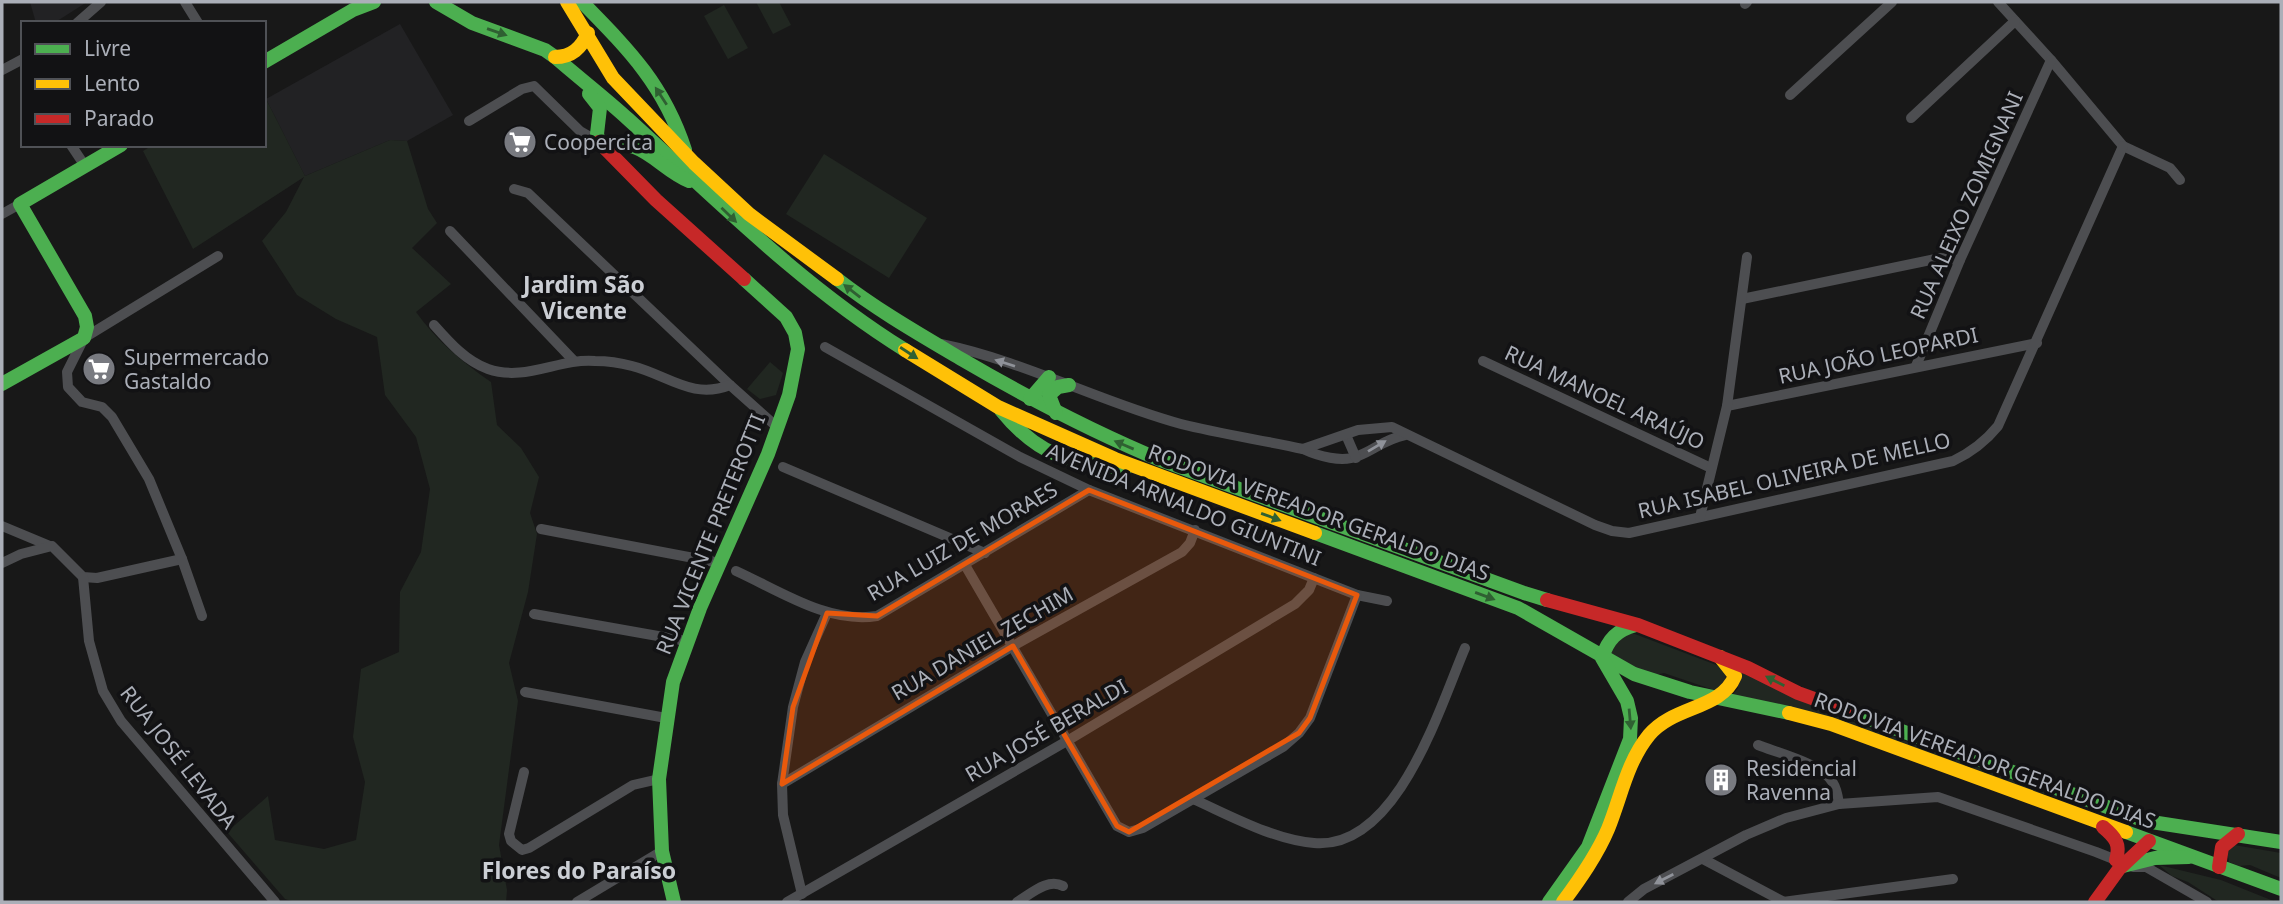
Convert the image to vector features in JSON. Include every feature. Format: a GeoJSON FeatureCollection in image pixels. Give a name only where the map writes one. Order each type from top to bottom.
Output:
{"type":"FeatureCollection","features":[{"type":"Feature","properties":{"kind":"main road"},"geometry":{"type":"LineString","coordinates":[[266,61],[356,6],[374,2]]}},
{"type":"Feature","properties":{"kind":"main road","name":"RODOVIA VEREADOR GERALDO DIAS"},"geometry":{"type":"LineString","coordinates":[[436,2],[472,23],[545,50],[555,57],[626,117],[758,240],[866,326],[992,403],[1143,470],[1518,608],[1569,636],[1602,659],[1643,678],[1717,699],[1787,711],[1831,724],[2281,889]]}},
{"type":"Feature","properties":{"kind":"main road","name":"RODOVIA VEREADOR GERALDO DIAS"},"geometry":{"type":"LineString","coordinates":[[567,2],[613,78],[688,158],[767,229],[879,311],[1056,413],[1163,461],[1228,482],[1524,593],[1638,625],[1748,668],[1798,693],[2145,821],[2281,842]]}},
{"type":"Feature","properties":{"kind":"main road"},"geometry":{"type":"LineString","coordinates":[[582,2],[660,92],[671,112],[688,158]]}},
{"type":"Feature","properties":{"kind":"main road"},"geometry":{"type":"LineString","coordinates":[[555,57],[572,55],[583,44],[588,33]]}},
{"type":"Feature","properties":{"kind":"main road"},"geometry":{"type":"LineString","coordinates":[[579,78],[601,110],[596,133],[602,145],[629,143],[640,148],[675,176],[685,181],[695,181]]}},
{"type":"Feature","properties":{"kind":"main road","name":"RUA VICENTE PRETEROTTI"},"geometry":{"type":"LineString","coordinates":[[602,145],[656,200],[786,317],[795,333],[798,349],[789,395],[778,428],[686,641],[673,682],[659,779],[662,851],[674,902]]}},
{"type":"Feature","properties":{"kind":"main road"},"geometry":{"type":"LineString","coordinates":[[2,384],[84,338],[87,327],[85,316],[20,204],[118,147]]}},
{"type":"Feature","properties":{"kind":"main road"},"geometry":{"type":"LineString","coordinates":[[938,371],[960,374],[970,363]]}},
{"type":"Feature","properties":{"kind":"main road"},"geometry":{"type":"LineString","coordinates":[[1030,399],[1049,377]]}},
{"type":"Feature","properties":{"kind":"main road"},"geometry":{"type":"LineString","coordinates":[[1004,384],[996,387],[992,403],[1046,459],[1143,470]]}},
{"type":"Feature","properties":{"kind":"main road"},"geometry":{"type":"LineString","coordinates":[[1056,413],[1049,395],[1059,386],[1069,386]]}},
{"type":"Feature","properties":{"kind":"main road"},"geometry":{"type":"LineString","coordinates":[[1549,902],[1588,847],[1630,739],[1632,718],[1627,701],[1602,659],[1609,638],[1621,629],[1638,625]]}},
{"type":"Feature","properties":{"kind":"main road"},"geometry":{"type":"LineString","coordinates":[[1563,902],[1590,864],[1602,841],[1641,745],[1662,722],[1717,699],[1733,684],[1735,676],[1719,656]]}},
{"type":"Feature","properties":{"kind":"main road"},"geometry":{"type":"LineString","coordinates":[[1676,714],[1757,706]]}},
{"type":"Feature","properties":{"kind":"main road"},"geometry":{"type":"LineString","coordinates":[[2097,821],[2118,840],[2119,863]]}},
{"type":"Feature","properties":{"kind":"main road"},"geometry":{"type":"LineString","coordinates":[[2095,902],[2119,863],[2149,841],[2160,835],[2199,829]]}},
{"type":"Feature","properties":{"kind":"main road"},"geometry":{"type":"LineString","coordinates":[[2219,867],[2220,849],[2226,841],[2238,834]]}},
{"type":"Feature","properties":{"kind":"main road"},"geometry":{"type":"LineString","coordinates":[[2119,863],[2170,856],[2192,857]]}},
{"type":"Feature","properties":{"kind":"street"},"geometry":{"type":"LineString","coordinates":[[79,21],[101,2]]}},
{"type":"Feature","properties":{"kind":"street"},"geometry":{"type":"LineString","coordinates":[[185,2],[197,21]]}},
{"type":"Feature","properties":{"kind":"street"},"geometry":{"type":"LineString","coordinates":[[1790,95],[1892,2]]}},
{"type":"Feature","properties":{"kind":"street"},"geometry":{"type":"LineString","coordinates":[[1998,2],[2123,146],[2170,169],[2180,180]]}},
{"type":"Feature","properties":{"kind":"street"},"geometry":{"type":"LineString","coordinates":[[1911,118],[2015,21]]}},
{"type":"Feature","properties":{"kind":"street"},"geometry":{"type":"LineString","coordinates":[[2,71],[21,60]]}},
{"type":"Feature","properties":{"kind":"street","name":"RUA ALEIXO ZOMIGNANI"},"geometry":{"type":"LineString","coordinates":[[1916,366],[1960,260],[2051,61]]}},
{"type":"Feature","properties":{"kind":"street"},"geometry":{"type":"LineString","coordinates":[[469,121],[522,89],[534,86],[580,131],[602,145]]}},
{"type":"Feature","properties":{"kind":"street","name":"RUA ISABEL OLIVEIRA DE MELLO"},"geometry":{"type":"LineString","coordinates":[[1303,449],[1370,428],[1392,427],[1595,525],[1629,533],[1953,461],[1971,453],[1986,441],[1998,426],[2123,146]]}},
{"type":"Feature","properties":{"kind":"street"},"geometry":{"type":"LineString","coordinates":[[72,147],[86,166]]}},
{"type":"Feature","properties":{"kind":"street"},"geometry":{"type":"LineString","coordinates":[[514,189],[528,193],[778,428]]}},
{"type":"Feature","properties":{"kind":"street"},"geometry":{"type":"LineString","coordinates":[[2,214],[20,204]]}},
{"type":"Feature","properties":{"kind":"street"},"geometry":{"type":"LineString","coordinates":[[450,230],[575,361]]}},
{"type":"Feature","properties":{"kind":"street"},"geometry":{"type":"LineString","coordinates":[[202,615],[149,479],[112,417],[102,408],[82,402],[68,387],[67,372],[84,338],[218,256]]}},
{"type":"Feature","properties":{"kind":"street"},"geometry":{"type":"LineString","coordinates":[[1700,517],[1727,406],[1747,257]]}},
{"type":"Feature","properties":{"kind":"street"},"geometry":{"type":"LineString","coordinates":[[1742,299],[1940,258],[1960,260]]}},
{"type":"Feature","properties":{"kind":"street"},"geometry":{"type":"LineString","coordinates":[[434,325],[470,360],[494,371],[527,373],[575,361],[595,361],[633,366],[693,390],[716,391],[730,385]]}},
{"type":"Feature","properties":{"kind":"street"},"geometry":{"type":"LineString","coordinates":[[930,341],[1049,377],[1181,424],[1341,459],[1356,458],[1388,439],[1405,435]]}},
{"type":"Feature","properties":{"kind":"street","name":"RUA JOÃO LEOPARDI"},"geometry":{"type":"LineString","coordinates":[[1727,406],[2036,343]]}},
{"type":"Feature","properties":{"kind":"street","name":"AVENIDA ARNALDO GIUNTINI"},"geometry":{"type":"LineString","coordinates":[[825,347],[1020,457],[1046,459],[1089,490],[1314,579],[1357,595],[1387,601]]}},
{"type":"Feature","properties":{"kind":"street","name":"RUA MANOEL ARAÚJO"},"geometry":{"type":"LineString","coordinates":[[1483,361],[1711,468]]}},
{"type":"Feature","properties":{"kind":"street"},"geometry":{"type":"LineString","coordinates":[[1346,435],[1356,458]]}},
{"type":"Feature","properties":{"kind":"street"},"geometry":{"type":"LineString","coordinates":[[1020,457],[1028,440]]}},
{"type":"Feature","properties":{"kind":"street"},"geometry":{"type":"LineString","coordinates":[[783,467],[985,553]]}},
{"type":"Feature","properties":{"kind":"street","name":"RUA LUIZ DE MORAES"},"geometry":{"type":"LineString","coordinates":[[736,571],[827,613],[858,619],[877,616],[1089,490]]}},
{"type":"Feature","properties":{"kind":"street"},"geometry":{"type":"LineString","coordinates":[[2,526],[52,546],[83,577],[97,578],[182,559]]}},
{"type":"Feature","properties":{"kind":"street"},"geometry":{"type":"LineString","coordinates":[[541,529],[720,563]]}},
{"type":"Feature","properties":{"kind":"street","name":"RUA DANIEL ZECHIM"},"geometry":{"type":"LineString","coordinates":[[782,784],[1013,646],[1182,552],[1195,530]]}},
{"type":"Feature","properties":{"kind":"street"},"geometry":{"type":"LineString","coordinates":[[2,563],[21,554],[52,546]]}},
{"type":"Feature","properties":{"kind":"street"},"geometry":{"type":"LineString","coordinates":[[965,565],[1116,825],[1129,832],[1143,828],[1194,799],[1283,747],[1299,733],[1310,718],[1357,595]]}},
{"type":"Feature","properties":{"kind":"street","name":"RUA JOSÉ LEVADA"},"geometry":{"type":"LineString","coordinates":[[83,577],[89,642],[103,691],[121,721],[275,902]]}},
{"type":"Feature","properties":{"kind":"street","name":"RUA JOSÉ BERALDI"},"geometry":{"type":"LineString","coordinates":[[787,902],[1067,741],[1295,604],[1309,590],[1314,579]]}},
{"type":"Feature","properties":{"kind":"street"},"geometry":{"type":"LineString","coordinates":[[802,894],[783,815],[782,784],[799,684],[805,662],[827,613]]}},
{"type":"Feature","properties":{"kind":"street"},"geometry":{"type":"LineString","coordinates":[[534,614],[686,641]]}},
{"type":"Feature","properties":{"kind":"street"},"geometry":{"type":"LineString","coordinates":[[1194,799],[1243,822],[1312,843],[1333,843],[1354,836],[1380,814],[1402,788],[1427,738],[1465,648]]}},
{"type":"Feature","properties":{"kind":"street"},"geometry":{"type":"LineString","coordinates":[[525,692],[666,718]]}},
{"type":"Feature","properties":{"kind":"street"},"geometry":{"type":"LineString","coordinates":[[1758,746],[1827,774],[1834,784],[1839,804]]}},
{"type":"Feature","properties":{"kind":"street"},"geometry":{"type":"LineString","coordinates":[[524,772],[509,834],[511,841],[522,850],[633,785],[659,779]]}},
{"type":"Feature","properties":{"kind":"street"},"geometry":{"type":"LineString","coordinates":[[1628,902],[1644,889],[1746,835],[1786,818],[1839,804],[1938,797],[2119,863],[2146,867],[2207,902]]}},
{"type":"Feature","properties":{"kind":"street"},"geometry":{"type":"LineString","coordinates":[[577,902],[662,851]]}},
{"type":"Feature","properties":{"kind":"street"},"geometry":{"type":"LineString","coordinates":[[1703,859],[1784,902],[1953,879]]}},
{"type":"Feature","properties":{"kind":"street"},"geometry":{"type":"LineString","coordinates":[[1017,902],[1047,884],[1056,883],[1063,886]]}},
{"type":"Feature","properties":{"kind":"highlighted area"},"geometry":{"type":"Polygon","coordinates":[[[1089,490],[1357,595],[1310,718],[1299,733],[1129,832],[1117,826],[1013,646],[782,784],[793,707],[827,613],[877,616],[1089,490]]]}},
{"type":"Feature","properties":{"kind":"shaded area"},"geometry":{"type":"Polygon","coordinates":[[[30,2],[87,2],[57,21],[35,21],[30,2]]]}},
{"type":"Feature","properties":{"kind":"shaded area"},"geometry":{"type":"Polygon","coordinates":[[[756,2],[779,2],[791,25],[773,34],[756,2]]]}},
{"type":"Feature","properties":{"kind":"shaded area"},"geometry":{"type":"Polygon","coordinates":[[[724,5],[748,48],[728,59],[704,16],[724,5]]]}},
{"type":"Feature","properties":{"kind":"shaded area"},"geometry":{"type":"Polygon","coordinates":[[[400,24],[453,115],[407,141],[390,140],[305,176],[266,99],[400,24]]]}},
{"type":"Feature","properties":{"kind":"shaded area"},"geometry":{"type":"Polygon","coordinates":[[[266,99],[305,176],[390,140],[407,141],[428,209],[437,223],[412,248],[451,284],[416,312],[450,350],[491,382],[497,425],[521,448],[539,477],[530,513],[537,534],[528,592],[509,663],[518,701],[499,845],[507,890],[506,902],[295,902],[285,899],[227,832],[268,796],[275,840],[324,849],[356,840],[365,782],[353,737],[361,669],[399,652],[400,592],[421,552],[430,489],[416,437],[385,395],[377,337],[336,319],[297,295],[262,241],[286,212],[304,177],[193,249],[143,151],[150,147],[266,147],[266,99]]]}},
{"type":"Feature","properties":{"kind":"shaded area"},"geometry":{"type":"Polygon","coordinates":[[[824,154],[927,218],[889,278],[786,214],[824,154]]]}},
{"type":"Feature","properties":{"kind":"shaded area"},"geometry":{"type":"Polygon","coordinates":[[[770,362],[783,373],[776,395],[760,399],[747,389],[770,362]]]}},
{"type":"Feature","properties":{"kind":"shaded area"},"geometry":{"type":"Polygon","coordinates":[[[1627,631],[1719,666],[1726,672],[1725,685],[1714,690],[1664,673],[1651,676],[1625,665],[1611,655],[1611,645],[1627,631]]]}},
{"type":"Feature","properties":{"kind":"shaded area"},"geometry":{"type":"Polygon","coordinates":[[[1739,671],[1829,713],[2064,799],[2016,787],[1730,698],[1738,688],[1739,671]]]}},
{"type":"Feature","properties":{"kind":"shaded area"},"geometry":{"type":"Polygon","coordinates":[[[2234,845],[2281,853],[2281,878],[2250,865],[2239,866],[2229,862],[2227,851],[2234,845]]]}},
{"type":"Feature","properties":{"kind":"shaded area"},"geometry":{"type":"Polygon","coordinates":[[[2159,865],[2221,880],[2276,902],[2219,902],[2188,882],[2172,876],[2159,865]]]}},
{"type":"Feature","properties":{"kind":"traffic: fast"},"geometry":{"type":"LineString","coordinates":[[266,61],[353,10],[374,2]]}},
{"type":"Feature","properties":{"kind":"traffic: fast"},"geometry":{"type":"LineString","coordinates":[[436,2],[472,23],[545,50],[555,57],[796,270],[867,325],[905,350]]}},
{"type":"Feature","properties":{"kind":"traffic: fast"},"geometry":{"type":"LineString","coordinates":[[582,2],[630,53],[656,87],[685,150]]}},
{"type":"Feature","properties":{"kind":"traffic: fast"},"geometry":{"type":"LineString","coordinates":[[589,94],[600,108],[597,134],[599,142]]}},
{"type":"Feature","properties":{"kind":"traffic: fast"},"geometry":{"type":"LineString","coordinates":[[605,148],[617,145],[639,149],[689,181]]}},
{"type":"Feature","properties":{"kind":"traffic: fast"},"geometry":{"type":"LineString","coordinates":[[2,384],[84,338],[87,327],[85,316],[20,204],[118,147]]}},
{"type":"Feature","properties":{"kind":"traffic: fast"},"geometry":{"type":"LineString","coordinates":[[674,902],[662,851],[659,779],[673,682],[700,608],[768,454],[789,395],[798,349],[795,333],[786,317],[744,279]]}},
{"type":"Feature","properties":{"kind":"traffic: fast"},"geometry":{"type":"LineString","coordinates":[[837,279],[914,331],[963,360],[1036,401],[1111,438],[1163,461],[1547,600]]}},
{"type":"Feature","properties":{"kind":"traffic: fast"},"geometry":{"type":"LineString","coordinates":[[1030,399],[1049,377]]}},
{"type":"Feature","properties":{"kind":"traffic: fast"},"geometry":{"type":"LineString","coordinates":[[1056,413],[1049,395],[1058,387],[1069,385]]}},
{"type":"Feature","properties":{"kind":"traffic: fast"},"geometry":{"type":"LineString","coordinates":[[1001,410],[1028,438],[1056,454],[1071,460],[1126,468]]}},
{"type":"Feature","properties":{"kind":"traffic: fast"},"geometry":{"type":"LineString","coordinates":[[1315,533],[1518,608],[1634,674],[1690,692],[1789,713]]}},
{"type":"Feature","properties":{"kind":"traffic: fast"},"geometry":{"type":"LineString","coordinates":[[1549,902],[1588,847],[1630,739],[1631,718],[1627,701],[1602,658],[1614,636],[1636,625]]}},
{"type":"Feature","properties":{"kind":"traffic: fast"},"geometry":{"type":"LineString","coordinates":[[1845,710],[2145,821],[2281,842]]}},
{"type":"Feature","properties":{"kind":"traffic: fast"},"geometry":{"type":"LineString","coordinates":[[2126,832],[2281,889]]}},
{"type":"Feature","properties":{"kind":"traffic: fast"},"geometry":{"type":"LineString","coordinates":[[2123,866],[2155,858],[2189,857]]}},
{"type":"Feature","properties":{"kind":"traffic: slow"},"geometry":{"type":"LineString","coordinates":[[567,2],[613,78],[694,163],[749,214],[837,279]]}},
{"type":"Feature","properties":{"kind":"traffic: slow"},"geometry":{"type":"LineString","coordinates":[[555,57],[575,51],[588,33]]}},
{"type":"Feature","properties":{"kind":"traffic: slow"},"geometry":{"type":"LineString","coordinates":[[905,350],[998,407],[1115,459],[1315,533]]}},
{"type":"Feature","properties":{"kind":"traffic: slow"},"geometry":{"type":"LineString","coordinates":[[1563,902],[1604,839],[1641,745],[1659,725],[1708,702],[1728,687],[1735,676],[1720,657]]}},
{"type":"Feature","properties":{"kind":"traffic: slow"},"geometry":{"type":"LineString","coordinates":[[1789,713],[1831,724],[2126,832]]}},
{"type":"Feature","properties":{"kind":"traffic: jam"},"geometry":{"type":"LineString","coordinates":[[599,142],[656,200],[744,279]]}},
{"type":"Feature","properties":{"kind":"traffic: jam"},"geometry":{"type":"LineString","coordinates":[[1547,600],[1638,625],[1748,668],[1798,693],[1845,710]]}},
{"type":"Feature","properties":{"kind":"traffic: jam"},"geometry":{"type":"LineString","coordinates":[[2103,827],[2116,841],[2116,860]]}},
{"type":"Feature","properties":{"kind":"traffic: jam"},"geometry":{"type":"LineString","coordinates":[[2219,867],[2222,847],[2238,834]]}},
{"type":"Feature","properties":{"kind":"traffic: jam"},"geometry":{"type":"LineString","coordinates":[[2095,902],[2119,869],[2149,841]]}},
{"type":"Feature","properties":{"kind":"place","name":"Coopercica"},"geometry":{"type":"Point","coordinates":[520,142]}},
{"type":"Feature","properties":{"kind":"place","name":"Supermercado Gastaldo"},"geometry":{"type":"Point","coordinates":[99,369]}},
{"type":"Feature","properties":{"kind":"place","name":"Residencial Ravenna"},"geometry":{"type":"Point","coordinates":[1721,780]}},
{"type":"Feature","properties":{"kind":"district","name":"Jardim São Vicente"},"geometry":{"type":"Point","coordinates":[584,297]}},
{"type":"Feature","properties":{"kind":"district","name":"Flores do Paraíso"},"geometry":{"type":"Point","coordinates":[579,870]}}]}
